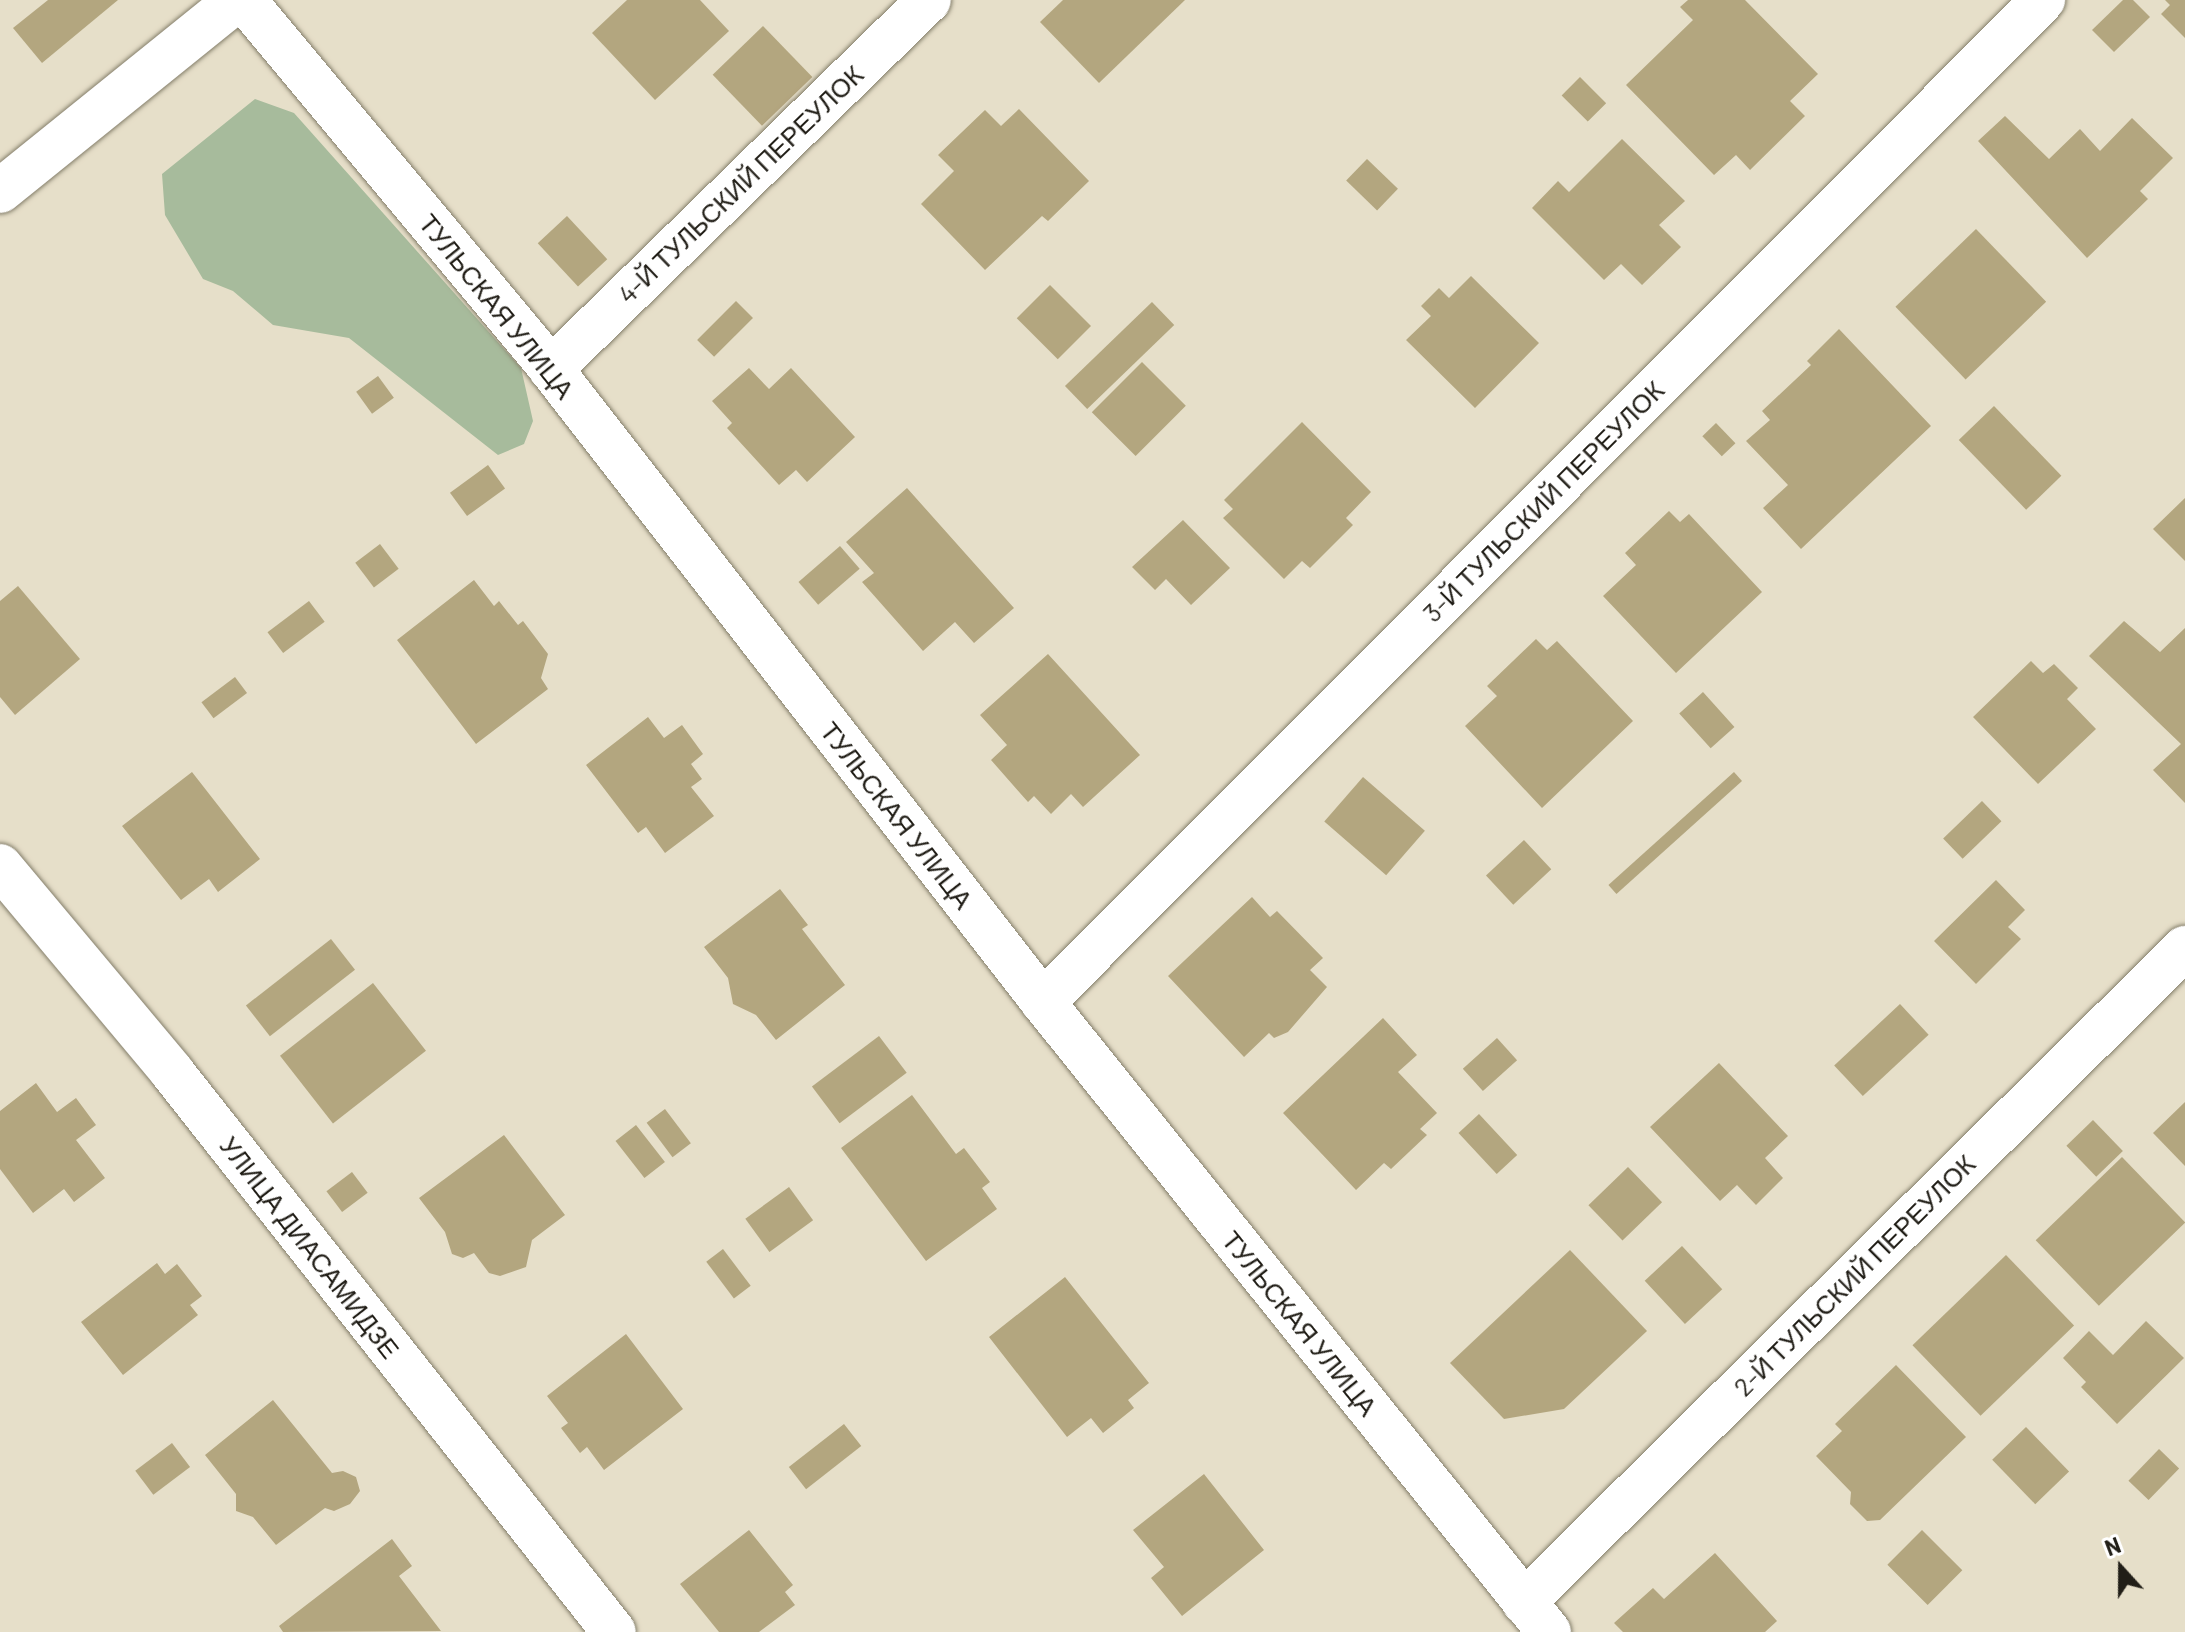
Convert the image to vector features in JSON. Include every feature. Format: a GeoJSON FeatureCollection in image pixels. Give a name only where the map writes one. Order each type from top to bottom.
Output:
{"type":"FeatureCollection","features":[{"type":"Feature","properties":{"kind":"street"},"geometry":{"type":"LineString","coordinates":[[0,191],[237,0]]}},
{"type":"Feature","properties":{"kind":"street","name":"ТУЛЬСКАЯ УЛИЦА"},"geometry":{"type":"LineString","coordinates":[[244,0],[551,369],[1043,1002],[1536,1617]]}},
{"type":"Feature","properties":{"kind":"street","name":"4-Й ТУЛЬСКИЙ ПЕРЕУЛОК"},"geometry":{"type":"LineString","coordinates":[[551,369],[929,0]]}},
{"type":"Feature","properties":{"kind":"street","name":"3-Й ТУЛЬСКИЙ ПЕРЕУЛОК"},"geometry":{"type":"LineString","coordinates":[[1043,1002],[2043,0]]}},
{"type":"Feature","properties":{"kind":"street","name":"УЛИЦА ДИАСАМИДЗЕ"},"geometry":{"type":"LineString","coordinates":[[0,866],[182,1085],[614,1632]]}},
{"type":"Feature","properties":{"kind":"street","name":"2-Й ТУЛЬСКИЙ ПЕРЕУЛОК"},"geometry":{"type":"LineString","coordinates":[[1536,1617],[2185,948]]}},
{"type":"Feature","properties":{"kind":"green space"},"geometry":{"type":"Polygon","coordinates":[[[255,99],[294,113],[521,368],[533,421],[524,444],[498,455],[349,338],[273,325],[233,291],[203,279],[165,215],[162,174],[255,99]]]}},
{"type":"Feature","properties":{"kind":"building"},"geometry":{"type":"Polygon","coordinates":[[[48,0],[118,0],[42,63],[13,28],[48,0]]]}},
{"type":"Feature","properties":{"kind":"building"},"geometry":{"type":"Polygon","coordinates":[[[627,0],[700,0],[729,31],[655,100],[592,33],[627,0]]]}},
{"type":"Feature","properties":{"kind":"building"},"geometry":{"type":"Polygon","coordinates":[[[1063,0],[1185,0],[1099,83],[1040,22],[1063,0]]]}},
{"type":"Feature","properties":{"kind":"building"},"geometry":{"type":"Polygon","coordinates":[[[1688,0],[1745,0],[1818,74],[1790,101],[1805,116],[1750,170],[1736,155],[1714,175],[1626,85],[1693,20],[1680,7],[1688,0]]]}},
{"type":"Feature","properties":{"kind":"building"},"geometry":{"type":"Polygon","coordinates":[[[2123,0],[2133,0],[2150,17],[2114,52],[2092,30],[2123,0]]]}},
{"type":"Feature","properties":{"kind":"building"},"geometry":{"type":"Polygon","coordinates":[[[2165,0],[2185,0],[2185,38],[2161,14],[2170,5],[2165,0]]]}},
{"type":"Feature","properties":{"kind":"building"},"geometry":{"type":"Polygon","coordinates":[[[763,26],[812,77],[762,126],[713,75],[763,26]]]}},
{"type":"Feature","properties":{"kind":"building"},"geometry":{"type":"Polygon","coordinates":[[[1580,77],[1606,103],[1588,122],[1562,95],[1580,77]]]}},
{"type":"Feature","properties":{"kind":"building"},"geometry":{"type":"Polygon","coordinates":[[[1019,109],[1089,181],[1048,221],[1042,216],[985,270],[921,204],[954,171],[938,155],[985,110],[1001,126],[1019,109]]]}},
{"type":"Feature","properties":{"kind":"building"},"geometry":{"type":"Polygon","coordinates":[[[2005,116],[2049,159],[2080,129],[2100,151],[2132,118],[2173,158],[2140,191],[2148,199],[2087,258],[1978,141],[2005,116]]]}},
{"type":"Feature","properties":{"kind":"building"},"geometry":{"type":"Polygon","coordinates":[[[1622,139],[1685,201],[1659,225],[1681,247],[1642,285],[1621,264],[1604,280],[1532,208],[1558,181],[1569,192],[1622,139]]]}},
{"type":"Feature","properties":{"kind":"building"},"geometry":{"type":"Polygon","coordinates":[[[1367,159],[1398,189],[1377,210],[1346,181],[1367,159]]]}},
{"type":"Feature","properties":{"kind":"building"},"geometry":{"type":"Polygon","coordinates":[[[567,216],[607,259],[578,286],[538,243],[567,216]]]}},
{"type":"Feature","properties":{"kind":"building"},"geometry":{"type":"Polygon","coordinates":[[[1976,229],[2046,302],[1966,379],[1895,307],[1976,229]]]}},
{"type":"Feature","properties":{"kind":"building"},"geometry":{"type":"Polygon","coordinates":[[[1471,276],[1539,343],[1475,408],[1406,340],[1431,316],[1421,306],[1439,288],[1449,298],[1471,276]]]}},
{"type":"Feature","properties":{"kind":"building"},"geometry":{"type":"Polygon","coordinates":[[[1050,285],[1091,326],[1058,359],[1017,318],[1050,285]]]}},
{"type":"Feature","properties":{"kind":"building"},"geometry":{"type":"Polygon","coordinates":[[[736,301],[753,318],[714,357],[697,340],[736,301]]]}},
{"type":"Feature","properties":{"kind":"building"},"geometry":{"type":"Polygon","coordinates":[[[1152,302],[1174,325],[1087,409],[1065,386],[1152,302]]]}},
{"type":"Feature","properties":{"kind":"building"},"geometry":{"type":"Polygon","coordinates":[[[1839,329],[1931,426],[1801,549],[1763,508],[1788,485],[1746,441],[1770,420],[1762,411],[1811,365],[1807,361],[1839,329]]]}},
{"type":"Feature","properties":{"kind":"building"},"geometry":{"type":"Polygon","coordinates":[[[1142,362],[1186,406],[1136,456],[1092,412],[1142,362]]]}},
{"type":"Feature","properties":{"kind":"building"},"geometry":{"type":"Polygon","coordinates":[[[749,368],[769,389],[791,368],[855,437],[807,482],[796,470],[779,485],[727,428],[732,423],[712,401],[749,368]]]}},
{"type":"Feature","properties":{"kind":"building"},"geometry":{"type":"Polygon","coordinates":[[[378,376],[394,398],[372,414],[356,392],[378,376]]]}},
{"type":"Feature","properties":{"kind":"building"},"geometry":{"type":"Polygon","coordinates":[[[1994,406],[2061,476],[2026,510],[1959,440],[1994,406]]]}},
{"type":"Feature","properties":{"kind":"building"},"geometry":{"type":"Polygon","coordinates":[[[1302,422],[1371,492],[1346,518],[1353,525],[1310,568],[1302,561],[1284,579],[1223,518],[1233,509],[1224,500],[1302,422]]]}},
{"type":"Feature","properties":{"kind":"building"},"geometry":{"type":"Polygon","coordinates":[[[1716,423],[1735,443],[1722,456],[1702,436],[1716,423]]]}},
{"type":"Feature","properties":{"kind":"building"},"geometry":{"type":"Polygon","coordinates":[[[488,465],[505,488],[467,516],[450,493],[488,465]]]}},
{"type":"Feature","properties":{"kind":"building"},"geometry":{"type":"Polygon","coordinates":[[[907,488],[1014,608],[974,643],[955,622],[923,651],[862,582],[874,573],[846,542],[907,488]]]}},
{"type":"Feature","properties":{"kind":"building"},"geometry":{"type":"Polygon","coordinates":[[[2185,498],[2185,561],[2153,529],[2185,498]]]}},
{"type":"Feature","properties":{"kind":"building"},"geometry":{"type":"Polygon","coordinates":[[[1669,511],[1680,522],[1689,514],[1762,592],[1676,673],[1603,596],[1636,565],[1625,553],[1669,511]]]}},
{"type":"Feature","properties":{"kind":"building"},"geometry":{"type":"Polygon","coordinates":[[[1183,520],[1230,568],[1191,605],[1166,579],[1155,590],[1132,567],[1183,520]]]}},
{"type":"Feature","properties":{"kind":"building"},"geometry":{"type":"Polygon","coordinates":[[[380,544],[399,569],[374,587],[355,563],[380,544]]]}},
{"type":"Feature","properties":{"kind":"building"},"geometry":{"type":"Polygon","coordinates":[[[840,546],[860,569],[818,605],[798,582],[840,546]]]}},
{"type":"Feature","properties":{"kind":"building"},"geometry":{"type":"Polygon","coordinates":[[[474,580],[494,606],[499,601],[518,625],[523,621],[548,654],[541,678],[548,689],[476,744],[397,640],[474,580]]]}},
{"type":"Feature","properties":{"kind":"building"},"geometry":{"type":"Polygon","coordinates":[[[18,586],[80,659],[15,715],[0,697],[0,601],[18,586]]]}},
{"type":"Feature","properties":{"kind":"building"},"geometry":{"type":"Polygon","coordinates":[[[309,601],[325,622],[283,653],[267,632],[309,601]]]}},
{"type":"Feature","properties":{"kind":"building"},"geometry":{"type":"Polygon","coordinates":[[[2124,621],[2160,652],[2185,628],[2185,803],[2153,770],[2181,744],[2089,656],[2124,621]]]}},
{"type":"Feature","properties":{"kind":"building"},"geometry":{"type":"Polygon","coordinates":[[[1536,639],[1547,650],[1557,641],[1633,721],[1542,808],[1465,726],[1497,696],[1487,686],[1536,639]]]}},
{"type":"Feature","properties":{"kind":"building"},"geometry":{"type":"Polygon","coordinates":[[[1048,654],[1140,755],[1083,807],[1071,794],[1051,814],[1034,796],[1028,802],[991,760],[1007,745],[980,715],[1048,654]]]}},
{"type":"Feature","properties":{"kind":"building"},"geometry":{"type":"Polygon","coordinates":[[[2031,661],[2043,673],[2054,664],[2078,688],[2067,699],[2096,729],[2038,784],[1973,717],[2031,661]]]}},
{"type":"Feature","properties":{"kind":"building"},"geometry":{"type":"Polygon","coordinates":[[[235,677],[247,693],[213,718],[201,702],[235,677]]]}},
{"type":"Feature","properties":{"kind":"building"},"geometry":{"type":"Polygon","coordinates":[[[1703,692],[1734,727],[1711,748],[1679,713],[1703,692]]]}},
{"type":"Feature","properties":{"kind":"building"},"geometry":{"type":"Polygon","coordinates":[[[648,717],[664,738],[682,725],[703,754],[691,764],[702,779],[691,787],[714,816],[665,853],[646,827],[638,833],[586,765],[648,717]]]}},
{"type":"Feature","properties":{"kind":"building"},"geometry":{"type":"Polygon","coordinates":[[[192,772],[260,859],[218,892],[209,879],[181,900],[122,826],[192,772]]]}},
{"type":"Feature","properties":{"kind":"building"},"geometry":{"type":"Polygon","coordinates":[[[1734,772],[1742,781],[1616,894],[1608,885],[1734,772]]]}},
{"type":"Feature","properties":{"kind":"building"},"geometry":{"type":"Polygon","coordinates":[[[1363,777],[1425,831],[1386,875],[1324,822],[1363,777]]]}},
{"type":"Feature","properties":{"kind":"building"},"geometry":{"type":"Polygon","coordinates":[[[1982,801],[2001,821],[1963,859],[1943,839],[1982,801]]]}},
{"type":"Feature","properties":{"kind":"building"},"geometry":{"type":"Polygon","coordinates":[[[1524,840],[1551,869],[1513,905],[1486,875],[1524,840]]]}},
{"type":"Feature","properties":{"kind":"building"},"geometry":{"type":"Polygon","coordinates":[[[1996,880],[2025,910],[2008,927],[2021,939],[1976,984],[1934,941],[1996,880]]]}},
{"type":"Feature","properties":{"kind":"building"},"geometry":{"type":"Polygon","coordinates":[[[780,889],[808,925],[802,929],[845,985],[776,1040],[756,1015],[733,1004],[728,978],[704,947],[780,889]]]}},
{"type":"Feature","properties":{"kind":"building"},"geometry":{"type":"Polygon","coordinates":[[[1252,897],[1270,917],[1277,911],[1323,958],[1310,970],[1327,987],[1288,1032],[1274,1038],[1269,1033],[1244,1057],[1168,976],[1252,897]]]}},
{"type":"Feature","properties":{"kind":"building"},"geometry":{"type":"Polygon","coordinates":[[[331,939],[355,970],[270,1036],[246,1005],[331,939]]]}},
{"type":"Feature","properties":{"kind":"building"},"geometry":{"type":"Polygon","coordinates":[[[373,983],[426,1051],[333,1123],[280,1056],[373,983]]]}},
{"type":"Feature","properties":{"kind":"building"},"geometry":{"type":"Polygon","coordinates":[[[1900,1004],[1929,1035],[1863,1096],[1834,1065],[1900,1004]]]}},
{"type":"Feature","properties":{"kind":"building"},"geometry":{"type":"Polygon","coordinates":[[[1383,1018],[1417,1055],[1398,1072],[1437,1113],[1420,1129],[1427,1135],[1391,1169],[1384,1163],[1356,1190],[1283,1113],[1383,1018]]]}},
{"type":"Feature","properties":{"kind":"building"},"geometry":{"type":"Polygon","coordinates":[[[879,1036],[907,1073],[840,1123],[812,1087],[879,1036]]]}},
{"type":"Feature","properties":{"kind":"building"},"geometry":{"type":"Polygon","coordinates":[[[1497,1038],[1517,1060],[1483,1091],[1463,1069],[1497,1038]]]}},
{"type":"Feature","properties":{"kind":"building"},"geometry":{"type":"Polygon","coordinates":[[[1719,1063],[1788,1136],[1765,1158],[1783,1178],[1756,1205],[1737,1185],[1720,1201],[1650,1127],[1719,1063]]]}},
{"type":"Feature","properties":{"kind":"building"},"geometry":{"type":"Polygon","coordinates":[[[36,1083],[57,1112],[76,1098],[96,1125],[76,1140],[105,1178],[74,1202],[64,1189],[33,1213],[0,1169],[0,1111],[36,1083]]]}},
{"type":"Feature","properties":{"kind":"building"},"geometry":{"type":"Polygon","coordinates":[[[912,1095],[956,1154],[964,1148],[990,1182],[982,1188],[997,1209],[926,1261],[841,1148],[912,1095]]]}},
{"type":"Feature","properties":{"kind":"building"},"geometry":{"type":"Polygon","coordinates":[[[2185,1102],[2185,1166],[2153,1133],[2185,1102]]]}},
{"type":"Feature","properties":{"kind":"building"},"geometry":{"type":"Polygon","coordinates":[[[665,1109],[691,1143],[673,1157],[647,1123],[665,1109]]]}},
{"type":"Feature","properties":{"kind":"building"},"geometry":{"type":"Polygon","coordinates":[[[1479,1114],[1517,1155],[1497,1174],[1459,1133],[1479,1114]]]}},
{"type":"Feature","properties":{"kind":"building"},"geometry":{"type":"Polygon","coordinates":[[[2093,1120],[2123,1151],[2096,1177],[2066,1146],[2093,1120]]]}},
{"type":"Feature","properties":{"kind":"building"},"geometry":{"type":"Polygon","coordinates":[[[636,1125],[665,1162],[644,1178],[616,1141],[636,1125]]]}},
{"type":"Feature","properties":{"kind":"building"},"geometry":{"type":"Polygon","coordinates":[[[504,1135],[565,1215],[532,1240],[526,1267],[500,1276],[489,1273],[474,1253],[463,1258],[452,1254],[445,1232],[419,1198],[504,1135]]]}},
{"type":"Feature","properties":{"kind":"building"},"geometry":{"type":"Polygon","coordinates":[[[2122,1157],[2185,1223],[2099,1306],[2036,1240],[2122,1157]]]}},
{"type":"Feature","properties":{"kind":"building"},"geometry":{"type":"Polygon","coordinates":[[[1628,1167],[1662,1202],[1622,1240],[1588,1205],[1628,1167]]]}},
{"type":"Feature","properties":{"kind":"building"},"geometry":{"type":"Polygon","coordinates":[[[352,1172],[368,1193],[342,1212],[326,1191],[352,1172]]]}},
{"type":"Feature","properties":{"kind":"building"},"geometry":{"type":"Polygon","coordinates":[[[789,1187],[813,1220],[769,1252],[745,1219],[789,1187]]]}},
{"type":"Feature","properties":{"kind":"building"},"geometry":{"type":"Polygon","coordinates":[[[1682,1246],[1722,1289],[1685,1324],[1645,1281],[1682,1246]]]}},
{"type":"Feature","properties":{"kind":"building"},"geometry":{"type":"Polygon","coordinates":[[[723,1249],[751,1286],[734,1298],[706,1262],[723,1249]]]}},
{"type":"Feature","properties":{"kind":"building"},"geometry":{"type":"Polygon","coordinates":[[[1570,1250],[1647,1331],[1564,1409],[1504,1419],[1450,1363],[1570,1250]]]}},
{"type":"Feature","properties":{"kind":"building"},"geometry":{"type":"Polygon","coordinates":[[[2006,1255],[2074,1325],[1981,1416],[1912,1345],[2006,1255]]]}},
{"type":"Feature","properties":{"kind":"building"},"geometry":{"type":"Polygon","coordinates":[[[157,1263],[165,1274],[177,1264],[202,1296],[190,1305],[198,1315],[123,1375],[81,1322],[157,1263]]]}},
{"type":"Feature","properties":{"kind":"building"},"geometry":{"type":"Polygon","coordinates":[[[1065,1277],[1149,1383],[1128,1400],[1134,1408],[1103,1433],[1091,1418],[1067,1437],[989,1337],[1065,1277]]]}},
{"type":"Feature","properties":{"kind":"building"},"geometry":{"type":"Polygon","coordinates":[[[2146,1321],[2184,1358],[2117,1424],[2081,1387],[2086,1382],[2063,1358],[2089,1331],[2113,1355],[2146,1321]]]}},
{"type":"Feature","properties":{"kind":"building"},"geometry":{"type":"Polygon","coordinates":[[[626,1334],[683,1409],[604,1470],[587,1447],[580,1453],[561,1428],[568,1423],[547,1396],[626,1334]]]}},
{"type":"Feature","properties":{"kind":"building"},"geometry":{"type":"Polygon","coordinates":[[[1896,1365],[1966,1437],[1880,1520],[1867,1521],[1850,1504],[1851,1492],[1816,1456],[1842,1431],[1835,1424],[1896,1365]]]}},
{"type":"Feature","properties":{"kind":"building"},"geometry":{"type":"Polygon","coordinates":[[[273,1400],[332,1473],[343,1471],[356,1477],[360,1491],[350,1504],[334,1511],[325,1508],[276,1545],[253,1517],[236,1511],[236,1494],[205,1455],[273,1400]]]}},
{"type":"Feature","properties":{"kind":"building"},"geometry":{"type":"Polygon","coordinates":[[[844,1424],[861,1446],[806,1489],[789,1467],[844,1424]]]}},
{"type":"Feature","properties":{"kind":"building"},"geometry":{"type":"Polygon","coordinates":[[[2026,1427],[2069,1472],[2035,1504],[1992,1460],[2026,1427]]]}},
{"type":"Feature","properties":{"kind":"building"},"geometry":{"type":"Polygon","coordinates":[[[172,1443],[190,1467],[153,1495],[135,1471],[172,1443]]]}},
{"type":"Feature","properties":{"kind":"building"},"geometry":{"type":"Polygon","coordinates":[[[2159,1449],[2179,1468],[2149,1500],[2128,1481],[2159,1449]]]}},
{"type":"Feature","properties":{"kind":"building"},"geometry":{"type":"Polygon","coordinates":[[[1204,1474],[1264,1550],[1182,1616],[1151,1578],[1164,1567],[1133,1530],[1204,1474]]]}},
{"type":"Feature","properties":{"kind":"building"},"geometry":{"type":"Polygon","coordinates":[[[749,1530],[793,1585],[785,1592],[795,1605],[759,1632],[719,1632],[680,1584],[749,1530]]]}},
{"type":"Feature","properties":{"kind":"building"},"geometry":{"type":"Polygon","coordinates":[[[1922,1530],[1962,1570],[1928,1605],[1887,1565],[1922,1530]]]}},
{"type":"Feature","properties":{"kind":"building"},"geometry":{"type":"Polygon","coordinates":[[[392,1539],[412,1566],[399,1576],[441,1631],[283,1632],[279,1626],[392,1539]]]}},
{"type":"Feature","properties":{"kind":"building"},"geometry":{"type":"Polygon","coordinates":[[[1715,1553],[1777,1621],[1765,1632],[1623,1632],[1614,1623],[1653,1588],[1664,1599],[1715,1553]]]}}]}
